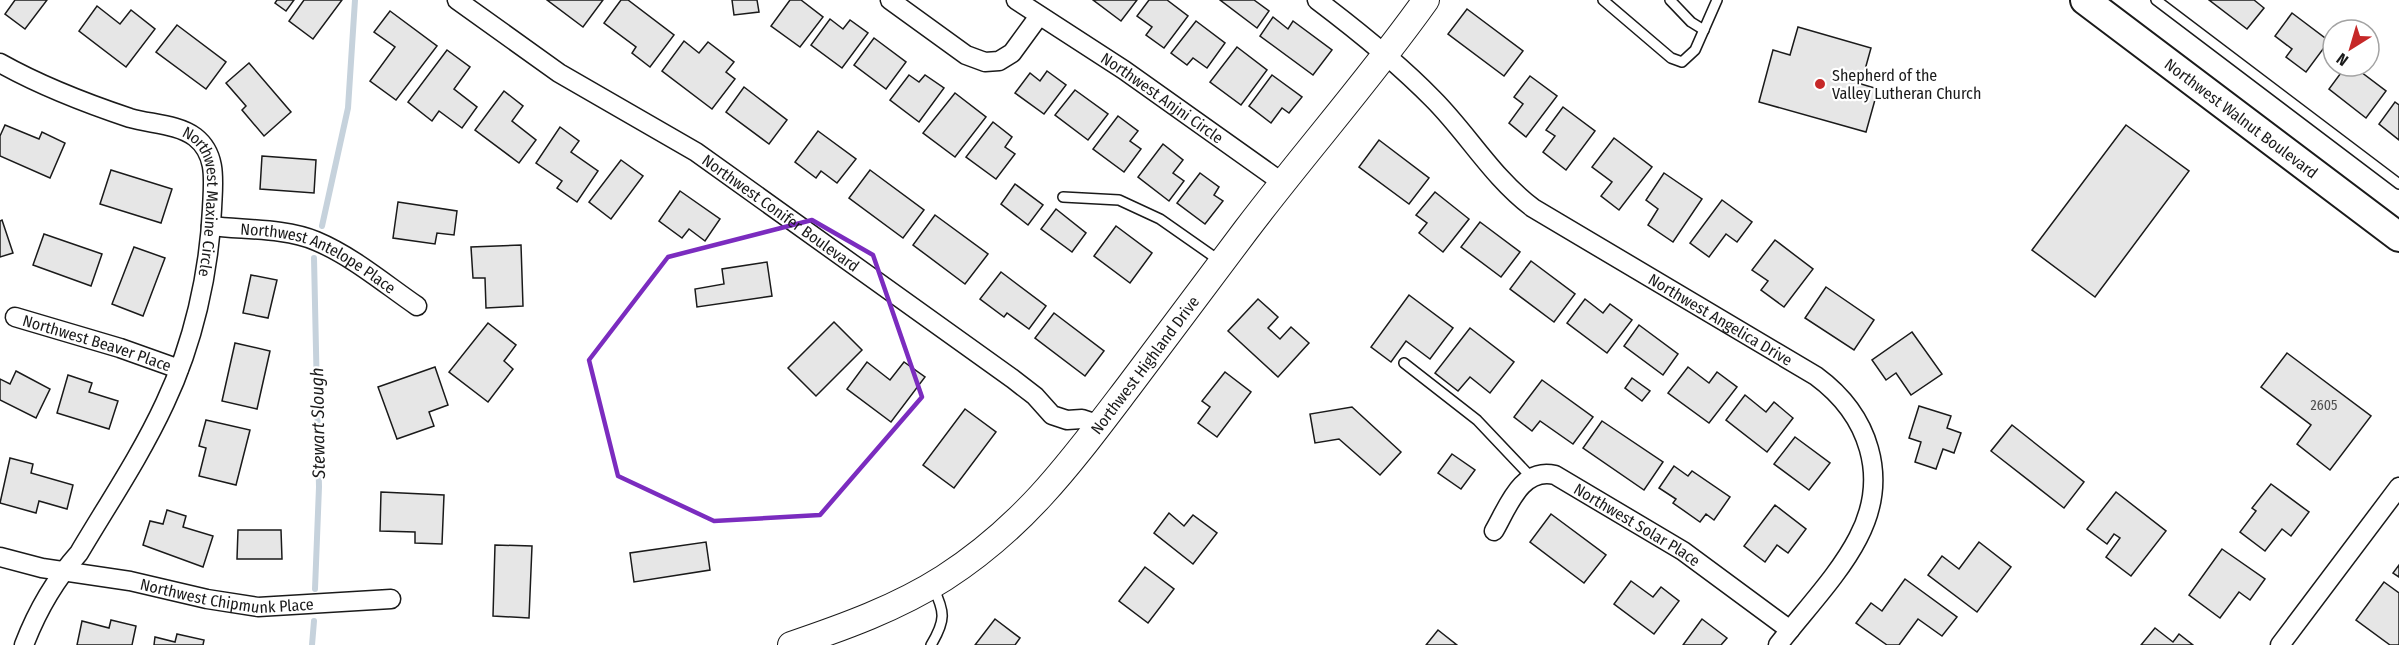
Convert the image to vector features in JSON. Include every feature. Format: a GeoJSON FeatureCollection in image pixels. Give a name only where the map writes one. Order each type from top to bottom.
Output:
{"type":"FeatureCollection","features":[{"type":"Feature","properties":{"kind":"main road","name":"Northwest Highland Drive"},"geometry":{"type":"LineString","coordinates":[[791,645],[848,626],[901,603],[974,557],[1030,508],[1070,465],[1283,183],[1388,55],[1426,0]]}},
{"type":"Feature","properties":{"kind":"main road","name":"Northwest Walnut Boulevard"},"geometry":{"type":"LineString","coordinates":[[2085,0],[2399,237]]}},
{"type":"Feature","properties":{"kind":"street","name":"Northwest Conifer Boulevard"},"geometry":{"type":"LineString","coordinates":[[457,0],[559,73],[696,152],[1035,396],[1052,415],[1067,420],[1082,419],[1100,425]]}},
{"type":"Feature","properties":{"kind":"street"},"geometry":{"type":"LineString","coordinates":[[890,0],[966,55],[985,62],[999,61],[1012,53],[1039,16]]}},
{"type":"Feature","properties":{"kind":"street","name":"Northwest Anjni Circle"},"geometry":{"type":"LineString","coordinates":[[1016,0],[1124,70],[1283,183]]}},
{"type":"Feature","properties":{"kind":"street"},"geometry":{"type":"LineString","coordinates":[[1317,0],[1388,55]]}},
{"type":"Feature","properties":{"kind":"street","name":"Northwest Angelica Drive"},"geometry":{"type":"LineString","coordinates":[[1388,55],[1435,100],[1515,194],[1533,208],[1816,376],[1831,387],[1851,408],[1865,431],[1873,456],[1874,491],[1870,511],[1848,554],[1778,645]]}},
{"type":"Feature","properties":{"kind":"street","name":"Northwest Maxine Circle"},"geometry":{"type":"LineString","coordinates":[[0,63],[29,79],[90,104],[184,131],[203,144],[214,170],[211,226],[200,298],[179,369],[150,433],[79,554],[63,571],[44,600],[24,645]]}},
{"type":"Feature","properties":{"kind":"street","name":"Northwest Antelope Place"},"geometry":{"type":"LineString","coordinates":[[211,226],[315,240],[339,253],[417,306]]}},
{"type":"Feature","properties":{"kind":"street","name":"Northwest Beaver Place"},"geometry":{"type":"LineString","coordinates":[[15,317],[120,348],[179,369]]}},
{"type":"Feature","properties":{"kind":"street","name":"Northwest Solar Place"},"geometry":{"type":"LineString","coordinates":[[1530,476],[1546,473],[1555,475],[1664,539],[1790,630]]}},
{"type":"Feature","properties":{"kind":"street"},"geometry":{"type":"LineString","coordinates":[[1494,531],[1516,493],[1530,476]]}},
{"type":"Feature","properties":{"kind":"street"},"geometry":{"type":"LineString","coordinates":[[2280,645],[2399,487]]}},
{"type":"Feature","properties":{"kind":"street","name":"Northwest Chipmunk Place"},"geometry":{"type":"LineString","coordinates":[[0,557],[258,607],[390,599]]}},
{"type":"Feature","properties":{"kind":"lane"},"geometry":{"type":"LineString","coordinates":[[1603,0],[1671,58],[1682,62],[1695,50],[1718,0]]}},
{"type":"Feature","properties":{"kind":"lane"},"geometry":{"type":"LineString","coordinates":[[1670,0],[1691,22],[1704,30]]}},
{"type":"Feature","properties":{"kind":"lane"},"geometry":{"type":"LineString","coordinates":[[2156,0],[2399,184]]}},
{"type":"Feature","properties":{"kind":"lane"},"geometry":{"type":"LineString","coordinates":[[1063,197],[1119,200],[1160,219],[1222,262]]}},
{"type":"Feature","properties":{"kind":"lane"},"geometry":{"type":"LineString","coordinates":[[1404,363],[1477,420],[1530,476]]}},
{"type":"Feature","properties":{"kind":"lane"},"geometry":{"type":"LineString","coordinates":[[931,645],[941,627],[943,609],[932,585]]}},
{"type":"Feature","properties":{"kind":"highlighted area"},"geometry":{"type":"Polygon","coordinates":[[[812,220],[873,255],[922,397],[820,515],[714,521],[618,476],[589,360],[668,257],[812,220]]]}},
{"type":"Feature","properties":{"kind":"building"},"geometry":{"type":"Polygon","coordinates":[[[15,0],[47,0],[25,29],[5,14],[15,0]]]}},
{"type":"Feature","properties":{"kind":"building"},"geometry":{"type":"Polygon","coordinates":[[[277,0],[294,0],[286,11],[275,3],[277,0]]]}},
{"type":"Feature","properties":{"kind":"building"},"geometry":{"type":"Polygon","coordinates":[[[304,0],[342,0],[313,39],[289,21],[304,0]]]}},
{"type":"Feature","properties":{"kind":"building"},"geometry":{"type":"Polygon","coordinates":[[[547,0],[603,0],[583,27],[547,0]]]}},
{"type":"Feature","properties":{"kind":"building"},"geometry":{"type":"Polygon","coordinates":[[[621,0],[628,0],[674,35],[650,67],[632,53],[636,47],[604,23],[621,0]]]}},
{"type":"Feature","properties":{"kind":"building"},"geometry":{"type":"Polygon","coordinates":[[[732,0],[757,0],[759,12],[734,15],[732,0]]]}},
{"type":"Feature","properties":{"kind":"building"},"geometry":{"type":"Polygon","coordinates":[[[790,0],[801,0],[823,17],[800,47],[771,26],[790,0]]]}},
{"type":"Feature","properties":{"kind":"building"},"geometry":{"type":"Polygon","coordinates":[[[1093,0],[1137,0],[1121,21],[1093,0]]]}},
{"type":"Feature","properties":{"kind":"building"},"geometry":{"type":"Polygon","coordinates":[[[1149,0],[1167,0],[1188,16],[1164,48],[1146,35],[1152,27],[1137,16],[1149,0]]]}},
{"type":"Feature","properties":{"kind":"building"},"geometry":{"type":"Polygon","coordinates":[[[1220,0],[1254,0],[1269,11],[1257,28],[1220,0]]]}},
{"type":"Feature","properties":{"kind":"building"},"geometry":{"type":"Polygon","coordinates":[[[2209,0],[2254,0],[2264,8],[2247,29],[2209,0]]]}},
{"type":"Feature","properties":{"kind":"building"},"geometry":{"type":"Polygon","coordinates":[[[97,6],[120,24],[131,10],[155,29],[126,67],[79,31],[97,6]]]}},
{"type":"Feature","properties":{"kind":"building"},"geometry":{"type":"Polygon","coordinates":[[[1467,9],[1523,51],[1504,76],[1448,34],[1467,9]]]}},
{"type":"Feature","properties":{"kind":"building"},"geometry":{"type":"Polygon","coordinates":[[[390,11],[437,46],[396,100],[370,81],[395,47],[374,32],[390,11]]]}},
{"type":"Feature","properties":{"kind":"building"},"geometry":{"type":"Polygon","coordinates":[[[2292,13],[2321,35],[2321,52],[2306,72],[2286,57],[2292,49],[2275,36],[2292,13]]]}},
{"type":"Feature","properties":{"kind":"building"},"geometry":{"type":"Polygon","coordinates":[[[1273,17],[1288,29],[1293,21],[1332,50],[1313,75],[1260,36],[1273,17]]]}},
{"type":"Feature","properties":{"kind":"building"},"geometry":{"type":"Polygon","coordinates":[[[830,19],[843,29],[850,20],[868,33],[842,68],[811,45],[830,19]]]}},
{"type":"Feature","properties":{"kind":"building"},"geometry":{"type":"Polygon","coordinates":[[[1196,21],[1225,43],[1207,68],[1193,58],[1187,65],[1171,53],[1196,21]]]}},
{"type":"Feature","properties":{"kind":"building"},"geometry":{"type":"Polygon","coordinates":[[[177,25],[226,62],[206,89],[156,52],[177,25]]]}},
{"type":"Feature","properties":{"kind":"building"},"geometry":{"type":"Polygon","coordinates":[[[1798,27],[1871,48],[1861,84],[1878,89],[1866,132],[1759,102],[1773,50],[1790,55],[1798,27]]]}},
{"type":"Feature","properties":{"kind":"building"},"geometry":{"type":"Polygon","coordinates":[[[874,38],[906,62],[886,89],[854,65],[874,38]]]}},
{"type":"Feature","properties":{"kind":"building"},"geometry":{"type":"Polygon","coordinates":[[[684,41],[699,53],[708,42],[734,62],[726,72],[735,79],[712,109],[662,71],[684,41]]]}},
{"type":"Feature","properties":{"kind":"building"},"geometry":{"type":"Polygon","coordinates":[[[1237,47],[1267,70],[1241,105],[1210,82],[1237,47]]]}},
{"type":"Feature","properties":{"kind":"building"},"geometry":{"type":"Polygon","coordinates":[[[447,50],[470,67],[454,89],[477,107],[462,128],[439,111],[432,121],[408,102],[447,50]]]}},
{"type":"Feature","properties":{"kind":"building"},"geometry":{"type":"Polygon","coordinates":[[[249,63],[291,112],[264,136],[242,110],[246,106],[226,83],[249,63]]]}},
{"type":"Feature","properties":{"kind":"building"},"geometry":{"type":"Polygon","coordinates":[[[1047,71],[1066,85],[1044,114],[1015,93],[1030,73],[1040,81],[1047,71]]]}},
{"type":"Feature","properties":{"kind":"building"},"geometry":{"type":"Polygon","coordinates":[[[909,75],[919,82],[925,75],[944,88],[919,122],[890,100],[909,75]]]}},
{"type":"Feature","properties":{"kind":"building"},"geometry":{"type":"Polygon","coordinates":[[[1272,75],[1302,97],[1289,113],[1282,108],[1271,123],[1249,106],[1272,75]]]}},
{"type":"Feature","properties":{"kind":"building"},"geometry":{"type":"Polygon","coordinates":[[[1530,76],[1557,96],[1526,137],[1509,123],[1523,104],[1514,97],[1530,76]]]}},
{"type":"Feature","properties":{"kind":"building"},"geometry":{"type":"Polygon","coordinates":[[[2337,78],[2369,78],[2386,91],[2366,118],[2329,89],[2337,78]]]}},
{"type":"Feature","properties":{"kind":"building"},"geometry":{"type":"Polygon","coordinates":[[[744,87],[787,120],[769,144],[726,112],[744,87]]]}},
{"type":"Feature","properties":{"kind":"building"},"geometry":{"type":"Polygon","coordinates":[[[1075,90],[1108,114],[1088,140],[1055,115],[1075,90]]]}},
{"type":"Feature","properties":{"kind":"building"},"geometry":{"type":"Polygon","coordinates":[[[504,91],[523,106],[512,121],[536,140],[519,163],[475,130],[504,91]]]}},
{"type":"Feature","properties":{"kind":"building"},"geometry":{"type":"Polygon","coordinates":[[[955,93],[986,117],[955,157],[923,133],[955,93]]]}},
{"type":"Feature","properties":{"kind":"building"},"geometry":{"type":"Polygon","coordinates":[[[2395,102],[2399,105],[2399,140],[2379,124],[2395,102]]]}},
{"type":"Feature","properties":{"kind":"building"},"geometry":{"type":"Polygon","coordinates":[[[1563,107],[1595,131],[1566,170],[1543,152],[1555,136],[1546,130],[1563,107]]]}},
{"type":"Feature","properties":{"kind":"building"},"geometry":{"type":"Polygon","coordinates":[[[1118,116],[1138,131],[1130,141],[1141,149],[1124,172],[1093,149],[1118,116]]]}},
{"type":"Feature","properties":{"kind":"building"},"geometry":{"type":"Polygon","coordinates":[[[993,122],[1012,137],[1005,147],[1015,154],[996,179],[966,157],[993,122]]]}},
{"type":"Feature","properties":{"kind":"building"},"geometry":{"type":"Polygon","coordinates":[[[5,125],[39,139],[42,132],[65,143],[50,178],[0,156],[0,136],[5,125]]]}},
{"type":"Feature","properties":{"kind":"building"},"geometry":{"type":"Polygon","coordinates":[[[2126,125],[2189,171],[2095,297],[2032,250],[2126,125]]]}},
{"type":"Feature","properties":{"kind":"building"},"geometry":{"type":"Polygon","coordinates":[[[560,127],[579,141],[571,152],[598,171],[577,202],[557,188],[562,181],[536,163],[560,127]]]}},
{"type":"Feature","properties":{"kind":"building"},"geometry":{"type":"Polygon","coordinates":[[[818,131],[856,159],[837,183],[821,171],[816,178],[795,162],[818,131]]]}},
{"type":"Feature","properties":{"kind":"building"},"geometry":{"type":"Polygon","coordinates":[[[1614,138],[1652,167],[1619,210],[1601,196],[1612,182],[1592,167],[1614,138]]]}},
{"type":"Feature","properties":{"kind":"building"},"geometry":{"type":"Polygon","coordinates":[[[1379,140],[1429,178],[1409,204],[1359,167],[1379,140]]]}},
{"type":"Feature","properties":{"kind":"building"},"geometry":{"type":"Polygon","coordinates":[[[1163,144],[1183,160],[1173,173],[1184,181],[1169,201],[1138,177],[1163,144]]]}},
{"type":"Feature","properties":{"kind":"building"},"geometry":{"type":"Polygon","coordinates":[[[262,156],[316,160],[314,193],[260,189],[262,156]]]}},
{"type":"Feature","properties":{"kind":"building"},"geometry":{"type":"Polygon","coordinates":[[[621,160],[643,176],[611,219],[589,202],[621,160]]]}},
{"type":"Feature","properties":{"kind":"building"},"geometry":{"type":"Polygon","coordinates":[[[111,170],[172,189],[161,223],[100,204],[111,170]]]}},
{"type":"Feature","properties":{"kind":"building"},"geometry":{"type":"Polygon","coordinates":[[[870,170],[924,210],[903,238],[849,198],[870,170]]]}},
{"type":"Feature","properties":{"kind":"building"},"geometry":{"type":"Polygon","coordinates":[[[1200,173],[1219,187],[1214,195],[1223,201],[1205,224],[1177,203],[1200,173]]]}},
{"type":"Feature","properties":{"kind":"building"},"geometry":{"type":"Polygon","coordinates":[[[1664,173],[1702,199],[1673,242],[1648,225],[1658,209],[1646,200],[1664,173]]]}},
{"type":"Feature","properties":{"kind":"building"},"geometry":{"type":"Polygon","coordinates":[[[1015,184],[1043,205],[1028,225],[1001,204],[1015,184]]]}},
{"type":"Feature","properties":{"kind":"building"},"geometry":{"type":"Polygon","coordinates":[[[680,191],[720,219],[705,241],[689,229],[682,238],[659,221],[680,191]]]}},
{"type":"Feature","properties":{"kind":"building"},"geometry":{"type":"Polygon","coordinates":[[[1435,192],[1469,219],[1443,252],[1419,233],[1427,223],[1416,215],[1435,192]]]}},
{"type":"Feature","properties":{"kind":"building"},"geometry":{"type":"Polygon","coordinates":[[[1722,200],[1752,222],[1737,242],[1726,234],[1709,257],[1690,243],[1722,200]]]}},
{"type":"Feature","properties":{"kind":"building"},"geometry":{"type":"Polygon","coordinates":[[[398,202],[457,211],[454,235],[437,233],[435,244],[393,238],[398,202]]]}},
{"type":"Feature","properties":{"kind":"building"},"geometry":{"type":"Polygon","coordinates":[[[1056,209],[1086,233],[1072,252],[1041,229],[1056,209]]]}},
{"type":"Feature","properties":{"kind":"building"},"geometry":{"type":"Polygon","coordinates":[[[935,215],[988,254],[965,284],[913,245],[935,215]]]}},
{"type":"Feature","properties":{"kind":"building"},"geometry":{"type":"Polygon","coordinates":[[[2,220],[13,253],[0,257],[0,221],[2,220]]]}},
{"type":"Feature","properties":{"kind":"building"},"geometry":{"type":"Polygon","coordinates":[[[1480,222],[1520,252],[1501,277],[1461,247],[1480,222]]]}},
{"type":"Feature","properties":{"kind":"building"},"geometry":{"type":"Polygon","coordinates":[[[1116,226],[1152,253],[1130,283],[1094,256],[1116,226]]]}},
{"type":"Feature","properties":{"kind":"building"},"geometry":{"type":"Polygon","coordinates":[[[44,234],[102,254],[91,286],[33,265],[44,234]]]}},
{"type":"Feature","properties":{"kind":"building"},"geometry":{"type":"Polygon","coordinates":[[[1775,240],[1813,269],[1784,307],[1761,290],[1768,281],[1752,270],[1775,240]]]}},
{"type":"Feature","properties":{"kind":"building"},"geometry":{"type":"Polygon","coordinates":[[[521,245],[523,306],[486,308],[485,278],[473,278],[471,247],[521,245]]]}},
{"type":"Feature","properties":{"kind":"building"},"geometry":{"type":"Polygon","coordinates":[[[134,247],[165,258],[143,316],[112,304],[134,247]]]}},
{"type":"Feature","properties":{"kind":"building"},"geometry":{"type":"Polygon","coordinates":[[[1531,261],[1575,294],[1554,322],[1510,289],[1531,261]]]}},
{"type":"Feature","properties":{"kind":"building"},"geometry":{"type":"Polygon","coordinates":[[[767,262],[772,296],[697,307],[695,289],[724,284],[722,269],[767,262]]]}},
{"type":"Feature","properties":{"kind":"building"},"geometry":{"type":"Polygon","coordinates":[[[1001,272],[1046,306],[1029,329],[1007,313],[1004,317],[980,299],[1001,272]]]}},
{"type":"Feature","properties":{"kind":"building"},"geometry":{"type":"Polygon","coordinates":[[[251,275],[277,280],[268,318],[243,313],[251,275]]]}},
{"type":"Feature","properties":{"kind":"building"},"geometry":{"type":"Polygon","coordinates":[[[1826,287],[1874,320],[1854,350],[1805,318],[1826,287]]]}},
{"type":"Feature","properties":{"kind":"building"},"geometry":{"type":"Polygon","coordinates":[[[1409,295],[1453,328],[1430,359],[1406,341],[1391,362],[1371,347],[1409,295]]]}},
{"type":"Feature","properties":{"kind":"building"},"geometry":{"type":"Polygon","coordinates":[[[1258,299],[1278,317],[1268,328],[1280,339],[1291,327],[1309,343],[1278,377],[1228,331],[1258,299]]]}},
{"type":"Feature","properties":{"kind":"building"},"geometry":{"type":"Polygon","coordinates":[[[1585,299],[1603,313],[1610,304],[1632,320],[1607,353],[1567,323],[1585,299]]]}},
{"type":"Feature","properties":{"kind":"building"},"geometry":{"type":"Polygon","coordinates":[[[1054,313],[1104,351],[1085,376],[1035,338],[1054,313]]]}},
{"type":"Feature","properties":{"kind":"building"},"geometry":{"type":"Polygon","coordinates":[[[834,322],[862,350],[816,396],[788,368],[834,322]]]}},
{"type":"Feature","properties":{"kind":"building"},"geometry":{"type":"Polygon","coordinates":[[[488,323],[516,345],[504,361],[513,369],[488,402],[449,372],[488,323]]]}},
{"type":"Feature","properties":{"kind":"building"},"geometry":{"type":"Polygon","coordinates":[[[1639,325],[1678,354],[1663,375],[1624,346],[1639,325]]]}},
{"type":"Feature","properties":{"kind":"building"},"geometry":{"type":"Polygon","coordinates":[[[1470,328],[1514,362],[1490,393],[1470,377],[1458,391],[1435,373],[1470,328]]]}},
{"type":"Feature","properties":{"kind":"building"},"geometry":{"type":"Polygon","coordinates":[[[1912,332],[1942,374],[1911,395],[1896,373],[1886,380],[1872,360],[1912,332]]]}},
{"type":"Feature","properties":{"kind":"building"},"geometry":{"type":"Polygon","coordinates":[[[235,343],[270,351],[257,409],[222,401],[235,343]]]}},
{"type":"Feature","properties":{"kind":"building"},"geometry":{"type":"Polygon","coordinates":[[[2287,353],[2371,416],[2330,470],[2297,444],[2311,425],[2261,387],[2287,353]]]}},
{"type":"Feature","properties":{"kind":"building"},"geometry":{"type":"Polygon","coordinates":[[[867,362],[890,380],[904,362],[925,377],[891,422],[847,389],[867,362]]]}},
{"type":"Feature","properties":{"kind":"building"},"geometry":{"type":"Polygon","coordinates":[[[435,367],[448,405],[429,412],[434,426],[397,439],[378,387],[435,367]]]}},
{"type":"Feature","properties":{"kind":"building"},"geometry":{"type":"Polygon","coordinates":[[[1688,367],[1709,383],[1717,372],[1737,387],[1709,423],[1668,393],[1688,367]]]}},
{"type":"Feature","properties":{"kind":"building"},"geometry":{"type":"Polygon","coordinates":[[[16,371],[50,389],[36,418],[0,400],[0,379],[10,384],[16,371]]]}},
{"type":"Feature","properties":{"kind":"building"},"geometry":{"type":"Polygon","coordinates":[[[1225,372],[1251,392],[1217,437],[1198,423],[1210,407],[1202,401],[1225,372]]]}},
{"type":"Feature","properties":{"kind":"building"},"geometry":{"type":"Polygon","coordinates":[[[68,375],[92,383],[89,392],[118,401],[109,429],[57,413],[68,375]]]}},
{"type":"Feature","properties":{"kind":"building"},"geometry":{"type":"Polygon","coordinates":[[[1632,378],[1650,391],[1642,401],[1625,388],[1632,378]]]}},
{"type":"Feature","properties":{"kind":"building"},"geometry":{"type":"Polygon","coordinates":[[[1542,380],[1593,417],[1573,444],[1540,421],[1532,431],[1514,417],[1542,380]]]}},
{"type":"Feature","properties":{"kind":"building"},"geometry":{"type":"Polygon","coordinates":[[[1745,395],[1766,412],[1774,402],[1793,418],[1767,452],[1726,420],[1745,395]]]}},
{"type":"Feature","properties":{"kind":"building"},"geometry":{"type":"Polygon","coordinates":[[[1919,406],[1951,416],[1947,428],[1961,433],[1954,453],[1943,449],[1936,469],[1915,462],[1921,442],[1909,438],[1919,406]]]}},
{"type":"Feature","properties":{"kind":"building"},"geometry":{"type":"Polygon","coordinates":[[[1352,407],[1401,452],[1380,475],[1339,439],[1315,443],[1310,414],[1352,407]]]}},
{"type":"Feature","properties":{"kind":"building"},"geometry":{"type":"Polygon","coordinates":[[[965,409],[996,432],[954,488],[923,465],[965,409]]]}},
{"type":"Feature","properties":{"kind":"building"},"geometry":{"type":"Polygon","coordinates":[[[206,420],[250,430],[236,485],[199,476],[206,448],[199,446],[206,420]]]}},
{"type":"Feature","properties":{"kind":"building"},"geometry":{"type":"Polygon","coordinates":[[[1602,421],[1663,462],[1644,490],[1583,448],[1602,421]]]}},
{"type":"Feature","properties":{"kind":"building"},"geometry":{"type":"Polygon","coordinates":[[[2012,425],[2084,482],[2064,508],[1991,451],[2012,425]]]}},
{"type":"Feature","properties":{"kind":"building"},"geometry":{"type":"Polygon","coordinates":[[[1795,437],[1830,463],[1809,490],[1774,464],[1795,437]]]}},
{"type":"Feature","properties":{"kind":"building"},"geometry":{"type":"Polygon","coordinates":[[[1452,454],[1475,470],[1461,489],[1438,473],[1452,454]]]}},
{"type":"Feature","properties":{"kind":"building"},"geometry":{"type":"Polygon","coordinates":[[[10,458],[33,464],[31,473],[73,485],[67,509],[39,501],[36,513],[0,503],[10,458]]]}},
{"type":"Feature","properties":{"kind":"building"},"geometry":{"type":"Polygon","coordinates":[[[1674,466],[1688,476],[1692,471],[1730,497],[1714,520],[1706,514],[1700,522],[1673,503],[1676,499],[1659,488],[1674,466]]]}},
{"type":"Feature","properties":{"kind":"building"},"geometry":{"type":"Polygon","coordinates":[[[2271,484],[2309,512],[2291,536],[2282,529],[2265,551],[2240,532],[2256,511],[2252,508],[2271,484]]]}},
{"type":"Feature","properties":{"kind":"building"},"geometry":{"type":"Polygon","coordinates":[[[381,492],[444,495],[442,544],[415,543],[415,532],[380,531],[381,492]]]}},
{"type":"Feature","properties":{"kind":"building"},"geometry":{"type":"Polygon","coordinates":[[[2116,492],[2166,531],[2131,576],[2106,557],[2120,538],[2114,534],[2107,544],[2087,529],[2116,492]]]}},
{"type":"Feature","properties":{"kind":"building"},"geometry":{"type":"Polygon","coordinates":[[[1775,505],[1806,529],[1788,553],[1777,545],[1765,562],[1744,546],[1775,505]]]}},
{"type":"Feature","properties":{"kind":"building"},"geometry":{"type":"Polygon","coordinates":[[[167,510],[186,516],[183,527],[213,536],[203,567],[143,545],[150,521],[163,524],[167,510]]]}},
{"type":"Feature","properties":{"kind":"building"},"geometry":{"type":"Polygon","coordinates":[[[1169,513],[1184,526],[1193,515],[1217,533],[1193,564],[1154,533],[1169,513]]]}},
{"type":"Feature","properties":{"kind":"building"},"geometry":{"type":"Polygon","coordinates":[[[1551,514],[1606,555],[1584,583],[1530,542],[1551,514]]]}},
{"type":"Feature","properties":{"kind":"building"},"geometry":{"type":"Polygon","coordinates":[[[238,530],[281,530],[282,559],[237,559],[238,530]]]}},
{"type":"Feature","properties":{"kind":"building"},"geometry":{"type":"Polygon","coordinates":[[[706,542],[710,570],[634,582],[630,553],[706,542]]]}},
{"type":"Feature","properties":{"kind":"building"},"geometry":{"type":"Polygon","coordinates":[[[1979,542],[2011,567],[1977,612],[1928,575],[1942,556],[1959,569],[1979,542]]]}},
{"type":"Feature","properties":{"kind":"building"},"geometry":{"type":"Polygon","coordinates":[[[495,545],[532,546],[529,618],[493,616],[495,545]]]}},
{"type":"Feature","properties":{"kind":"building"},"geometry":{"type":"Polygon","coordinates":[[[2222,549],[2265,579],[2250,600],[2239,592],[2220,618],[2189,595],[2222,549]]]}},
{"type":"Feature","properties":{"kind":"building"},"geometry":{"type":"Polygon","coordinates":[[[2399,565],[2399,577],[2393,573],[2399,565]]]}},
{"type":"Feature","properties":{"kind":"building"},"geometry":{"type":"Polygon","coordinates":[[[1145,567],[1174,589],[1148,623],[1119,601],[1145,567]]]}},
{"type":"Feature","properties":{"kind":"building"},"geometry":{"type":"Polygon","coordinates":[[[1905,579],[1957,617],[1942,636],[1918,619],[1899,645],[1887,645],[1856,623],[1871,603],[1882,611],[1905,579]]]}},
{"type":"Feature","properties":{"kind":"building"},"geometry":{"type":"Polygon","coordinates":[[[1631,581],[1653,597],[1661,587],[1679,601],[1654,634],[1614,604],[1631,581]]]}},
{"type":"Feature","properties":{"kind":"building"},"geometry":{"type":"Polygon","coordinates":[[[2384,582],[2399,593],[2399,645],[2390,645],[2356,620],[2384,582]]]}},
{"type":"Feature","properties":{"kind":"building"},"geometry":{"type":"Polygon","coordinates":[[[995,619],[1020,638],[1015,645],[975,645],[995,619]]]}},
{"type":"Feature","properties":{"kind":"building"},"geometry":{"type":"Polygon","coordinates":[[[1702,619],[1727,638],[1721,645],[1683,645],[1702,619]]]}},
{"type":"Feature","properties":{"kind":"building"},"geometry":{"type":"Polygon","coordinates":[[[111,620],[136,626],[132,645],[77,645],[82,621],[109,628],[111,620]]]}},
{"type":"Feature","properties":{"kind":"building"},"geometry":{"type":"Polygon","coordinates":[[[2155,628],[2173,642],[2179,634],[2193,645],[2141,645],[2155,628]]]}},
{"type":"Feature","properties":{"kind":"building"},"geometry":{"type":"Polygon","coordinates":[[[1438,630],[1457,645],[1426,645],[1438,630]]]}},
{"type":"Feature","properties":{"kind":"building"},"geometry":{"type":"Polygon","coordinates":[[[177,634],[204,640],[203,645],[154,645],[155,637],[175,642],[177,634]]]}},
{"type":"Feature","properties":{"kind":"waterway","name":"Stewart Slough"},"geometry":{"type":"LineString","coordinates":[[322,226],[348,108],[355,0]]}},
{"type":"Feature","properties":{"kind":"waterway","name":"Stewart Slough"},"geometry":{"type":"LineString","coordinates":[[314,258],[319,487],[315,589]]}},
{"type":"Feature","properties":{"kind":"waterway","name":"Stewart Slough"},"geometry":{"type":"LineString","coordinates":[[312,645],[314,621]]}},
{"type":"Feature","properties":{"kind":"place","name":"Shepherd of the Valley Lutheran Church"},"geometry":{"type":"Point","coordinates":[1820,84]}}]}
